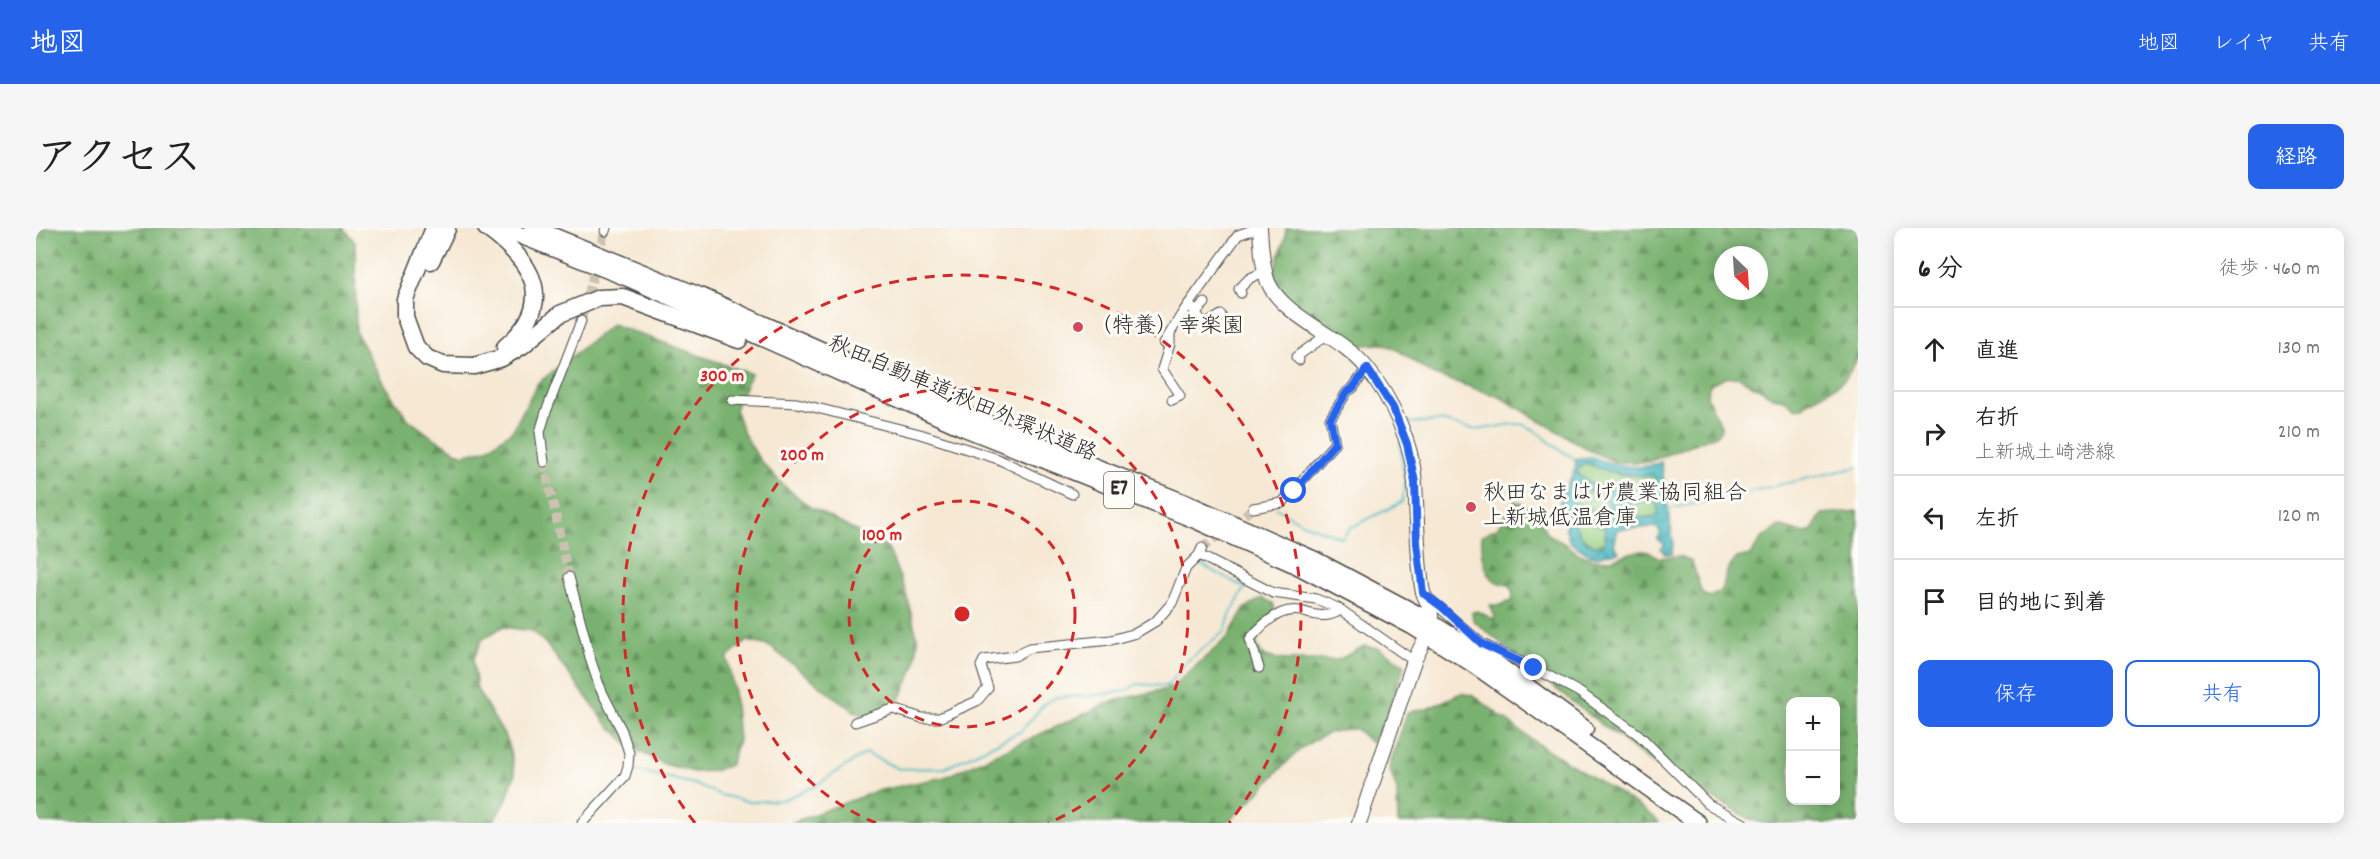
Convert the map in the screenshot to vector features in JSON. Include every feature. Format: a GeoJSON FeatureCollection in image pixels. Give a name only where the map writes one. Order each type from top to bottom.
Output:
{"type":"FeatureCollection","features":[{"type":"Feature","properties":{"kind":"highway"},"geometry":{"type":"LineString","coordinates":[[441,229],[415,305],[417,327],[424,340],[438,352],[457,359],[481,356],[503,348],[528,323],[534,303],[533,281],[523,259],[486,228]]}},
{"type":"Feature","properties":{"kind":"highway","name":"秋田自動車道;秋田外環状道路"},"geometry":{"type":"LineString","coordinates":[[501,228],[628,278],[895,398],[1203,524],[1296,565],[1381,609],[1473,664],[1698,823]]}},
{"type":"Feature","properties":{"kind":"highway","name":"秋田自動車道;秋田外環状道路"},"geometry":{"type":"LineString","coordinates":[[533,228],[707,298],[971,417],[1195,507],[1315,560],[1415,613],[1495,663],[1549,701],[1704,823]]}},
{"type":"Feature","properties":{"kind":"highway"},"geometry":{"type":"LineString","coordinates":[[566,228],[707,298]]}},
{"type":"Feature","properties":{"kind":"highway"},"geometry":{"type":"LineString","coordinates":[[441,229],[405,299],[405,316],[416,347],[427,358],[443,365],[474,366],[502,358],[522,346],[560,314],[599,298],[623,297],[895,398]]}},
{"type":"Feature","properties":{"kind":"main road"},"geometry":{"type":"LineString","coordinates":[[1259,228],[1268,281],[1279,299],[1345,346],[1367,368],[1393,408],[1407,444],[1415,482],[1417,543],[1423,593],[1431,610],[1431,617]]}},
{"type":"Feature","properties":{"kind":"main road"},"geometry":{"type":"LineString","coordinates":[[1361,822],[1414,661],[1422,645]]}},
{"type":"Feature","properties":{"kind":"street"},"geometry":{"type":"LineString","coordinates":[[1164,343],[1238,235],[1259,228]]}},
{"type":"Feature","properties":{"kind":"street"},"geometry":{"type":"LineString","coordinates":[[1240,293],[1239,289],[1250,278],[1266,272]]}},
{"type":"Feature","properties":{"kind":"street"},"geometry":{"type":"LineString","coordinates":[[1195,313],[1205,303]]}},
{"type":"Feature","properties":{"kind":"street"},"geometry":{"type":"LineString","coordinates":[[1189,304],[1205,325],[1221,315]]}},
{"type":"Feature","properties":{"kind":"street"},"geometry":{"type":"LineString","coordinates":[[544,462],[540,432],[581,321]]}},
{"type":"Feature","properties":{"kind":"street"},"geometry":{"type":"LineString","coordinates":[[1170,333],[1170,344],[1162,369],[1180,396],[1172,400]]}},
{"type":"Feature","properties":{"kind":"street"},"geometry":{"type":"LineString","coordinates":[[1299,360],[1296,357],[1328,334]]}},
{"type":"Feature","properties":{"kind":"street"},"geometry":{"type":"LineString","coordinates":[[1253,508],[1282,502],[1335,443],[1330,419],[1347,392],[1353,388],[1367,368]]}},
{"type":"Feature","properties":{"kind":"street"},"geometry":{"type":"LineString","coordinates":[[732,400],[797,404],[920,434],[998,459],[1072,494]]}},
{"type":"Feature","properties":{"kind":"street"},"geometry":{"type":"LineString","coordinates":[[855,722],[892,709],[922,718],[939,718],[977,701],[988,687],[981,666],[984,660],[1015,656],[1029,648],[1111,640],[1136,633],[1156,621],[1172,603],[1186,568],[1200,551],[1273,593],[1316,599],[1340,610],[1414,661]]}},
{"type":"Feature","properties":{"kind":"street"},"geometry":{"type":"LineString","coordinates":[[569,577],[600,688],[622,731],[629,753],[625,776],[582,823]]}},
{"type":"Feature","properties":{"kind":"street"},"geometry":{"type":"LineString","coordinates":[[1423,593],[1442,607],[1482,644],[1561,682],[1639,735],[1708,804],[1743,823]]}},
{"type":"Feature","properties":{"kind":"street"},"geometry":{"type":"LineString","coordinates":[[1259,668],[1250,639],[1263,623],[1281,613],[1302,612],[1311,616],[1333,615],[1340,610]]}},
{"type":"Feature","properties":{"kind":"green space"},"geometry":{"type":"Polygon","coordinates":[[[36,228],[343,228],[355,242],[356,332],[386,388],[408,419],[462,455],[487,449],[513,430],[537,384],[612,324],[751,374],[735,409],[744,434],[759,459],[782,484],[810,507],[888,548],[905,590],[918,640],[915,666],[900,699],[882,715],[862,716],[769,646],[747,641],[727,658],[734,692],[738,741],[730,765],[713,771],[694,772],[664,764],[632,748],[606,723],[546,644],[533,631],[502,627],[482,640],[473,660],[477,689],[508,742],[515,774],[506,801],[492,823],[36,823],[36,228]]]}},
{"type":"Feature","properties":{"kind":"green space"},"geometry":{"type":"Polygon","coordinates":[[[1286,228],[1858,228],[1858,358],[1846,378],[1835,387],[1809,401],[1802,408],[1796,409],[1784,399],[1773,397],[1739,377],[1723,378],[1710,384],[1707,396],[1722,428],[1719,434],[1648,462],[1615,462],[1591,451],[1500,397],[1432,374],[1385,344],[1361,345],[1347,341],[1287,297],[1278,288],[1273,275],[1286,228]]]}},
{"type":"Feature","properties":{"kind":"green space"},"geometry":{"type":"Polygon","coordinates":[[[1585,463],[1621,475],[1653,476],[1656,480],[1656,492],[1626,494],[1622,493],[1621,486],[1612,485],[1610,490],[1604,491],[1579,476],[1578,470],[1585,463]]]}},
{"type":"Feature","properties":{"kind":"green space"},"geometry":{"type":"Polygon","coordinates":[[[1574,484],[1608,501],[1611,510],[1608,518],[1570,500],[1574,484]]]}},
{"type":"Feature","properties":{"kind":"green space"},"geometry":{"type":"Polygon","coordinates":[[[1514,501],[1535,513],[1547,534],[1587,557],[1602,560],[1638,551],[1652,553],[1659,558],[1680,556],[1692,562],[1702,594],[1710,597],[1721,591],[1728,569],[1737,558],[1751,555],[1761,539],[1779,526],[1805,534],[1812,530],[1822,514],[1858,511],[1858,823],[1761,823],[1748,818],[1658,767],[1572,702],[1473,620],[1472,612],[1478,611],[1494,620],[1490,605],[1512,601],[1513,594],[1509,585],[1496,582],[1488,572],[1484,560],[1482,535],[1497,528],[1514,501]]]}},
{"type":"Feature","properties":{"kind":"green space"},"geometry":{"type":"Polygon","coordinates":[[[1657,501],[1658,516],[1623,519],[1619,517],[1618,507],[1621,504],[1657,501]]]}},
{"type":"Feature","properties":{"kind":"green space"},"geometry":{"type":"Polygon","coordinates":[[[1570,511],[1605,527],[1605,543],[1595,545],[1581,536],[1575,527],[1570,511]]]}},
{"type":"Feature","properties":{"kind":"green space"},"geometry":{"type":"Polygon","coordinates":[[[1262,598],[1273,603],[1275,609],[1256,643],[1263,656],[1284,660],[1338,660],[1364,646],[1379,648],[1405,665],[1381,731],[1371,743],[1356,729],[1335,731],[1316,739],[1300,750],[1241,811],[1225,823],[791,823],[876,791],[945,777],[1113,701],[1171,688],[1228,637],[1244,609],[1262,598]]]}},
{"type":"Feature","properties":{"kind":"green space"},"geometry":{"type":"Polygon","coordinates":[[[1461,693],[1474,696],[1535,742],[1621,795],[1654,817],[1659,823],[1398,823],[1397,791],[1389,767],[1407,713],[1427,709],[1461,693]]]}},
{"type":"Feature","properties":{"kind":"water"},"geometry":{"type":"Polygon","coordinates":[[[1592,457],[1608,463],[1636,467],[1661,462],[1673,541],[1672,554],[1665,554],[1661,549],[1665,545],[1657,538],[1661,534],[1657,527],[1618,529],[1614,545],[1619,552],[1598,557],[1590,555],[1570,542],[1560,499],[1575,469],[1575,459],[1592,457]],[[1588,463],[1581,465],[1577,474],[1604,491],[1610,490],[1613,483],[1619,484],[1622,493],[1626,494],[1656,492],[1656,480],[1653,476],[1612,472],[1588,463]],[[1577,484],[1574,485],[1570,500],[1608,518],[1611,510],[1608,501],[1577,484]],[[1657,501],[1621,504],[1618,507],[1619,517],[1623,519],[1658,516],[1657,501]],[[1570,511],[1582,537],[1590,544],[1603,545],[1606,539],[1605,527],[1587,521],[1570,511]]]}},
{"type":"Feature","properties":{"kind":"waterway"},"geometry":{"type":"LineString","coordinates":[[1407,423],[1440,421],[1477,430],[1521,424],[1535,430],[1575,459]]}},
{"type":"Feature","properties":{"kind":"waterway"},"geometry":{"type":"LineString","coordinates":[[1276,508],[1302,523],[1342,538],[1350,528],[1402,502],[1405,488],[1400,442]]}},
{"type":"Feature","properties":{"kind":"waterway"},"geometry":{"type":"LineString","coordinates":[[1730,496],[1858,467]]}},
{"type":"Feature","properties":{"kind":"waterway"},"geometry":{"type":"LineString","coordinates":[[1669,509],[1722,498]]}},
{"type":"Feature","properties":{"kind":"waterway"},"geometry":{"type":"LineString","coordinates":[[634,770],[694,784],[721,795],[750,802],[783,800],[815,786],[866,753],[899,769],[945,768],[1021,731],[1046,702],[1057,697],[1090,696],[1126,691],[1137,684],[1165,686],[1169,684],[1186,662],[1225,631],[1230,615],[1245,588],[1200,564],[1198,560]]}},
{"type":"Feature","properties":{"kind":"tunnel"},"geometry":{"type":"LineString","coordinates":[[581,321],[605,231]]}},
{"type":"Feature","properties":{"kind":"tunnel"},"geometry":{"type":"LineString","coordinates":[[544,462],[569,577]]}},
{"type":"Feature","properties":{"kind":"tunnel"},"geometry":{"type":"LineString","coordinates":[[1202,548],[1253,508]]}},
{"type":"Feature","properties":{"kind":"place","name":"（特養）幸楽園"},"geometry":{"type":"Point","coordinates":[1078,327]}},
{"type":"Feature","properties":{"kind":"place","name":"秋田なまはげ農業協同組合 上新城低温倉庫"},"geometry":{"type":"Point","coordinates":[1471,507]}},
{"type":"Feature","properties":{"kind":"route"},"geometry":{"type":"LineString","coordinates":[[1294,491],[1335,443],[1330,419],[1347,392],[1353,388],[1367,368],[1393,408],[1407,444],[1415,482],[1417,543],[1423,593],[1442,607],[1482,644],[1534,668]]}}]}
